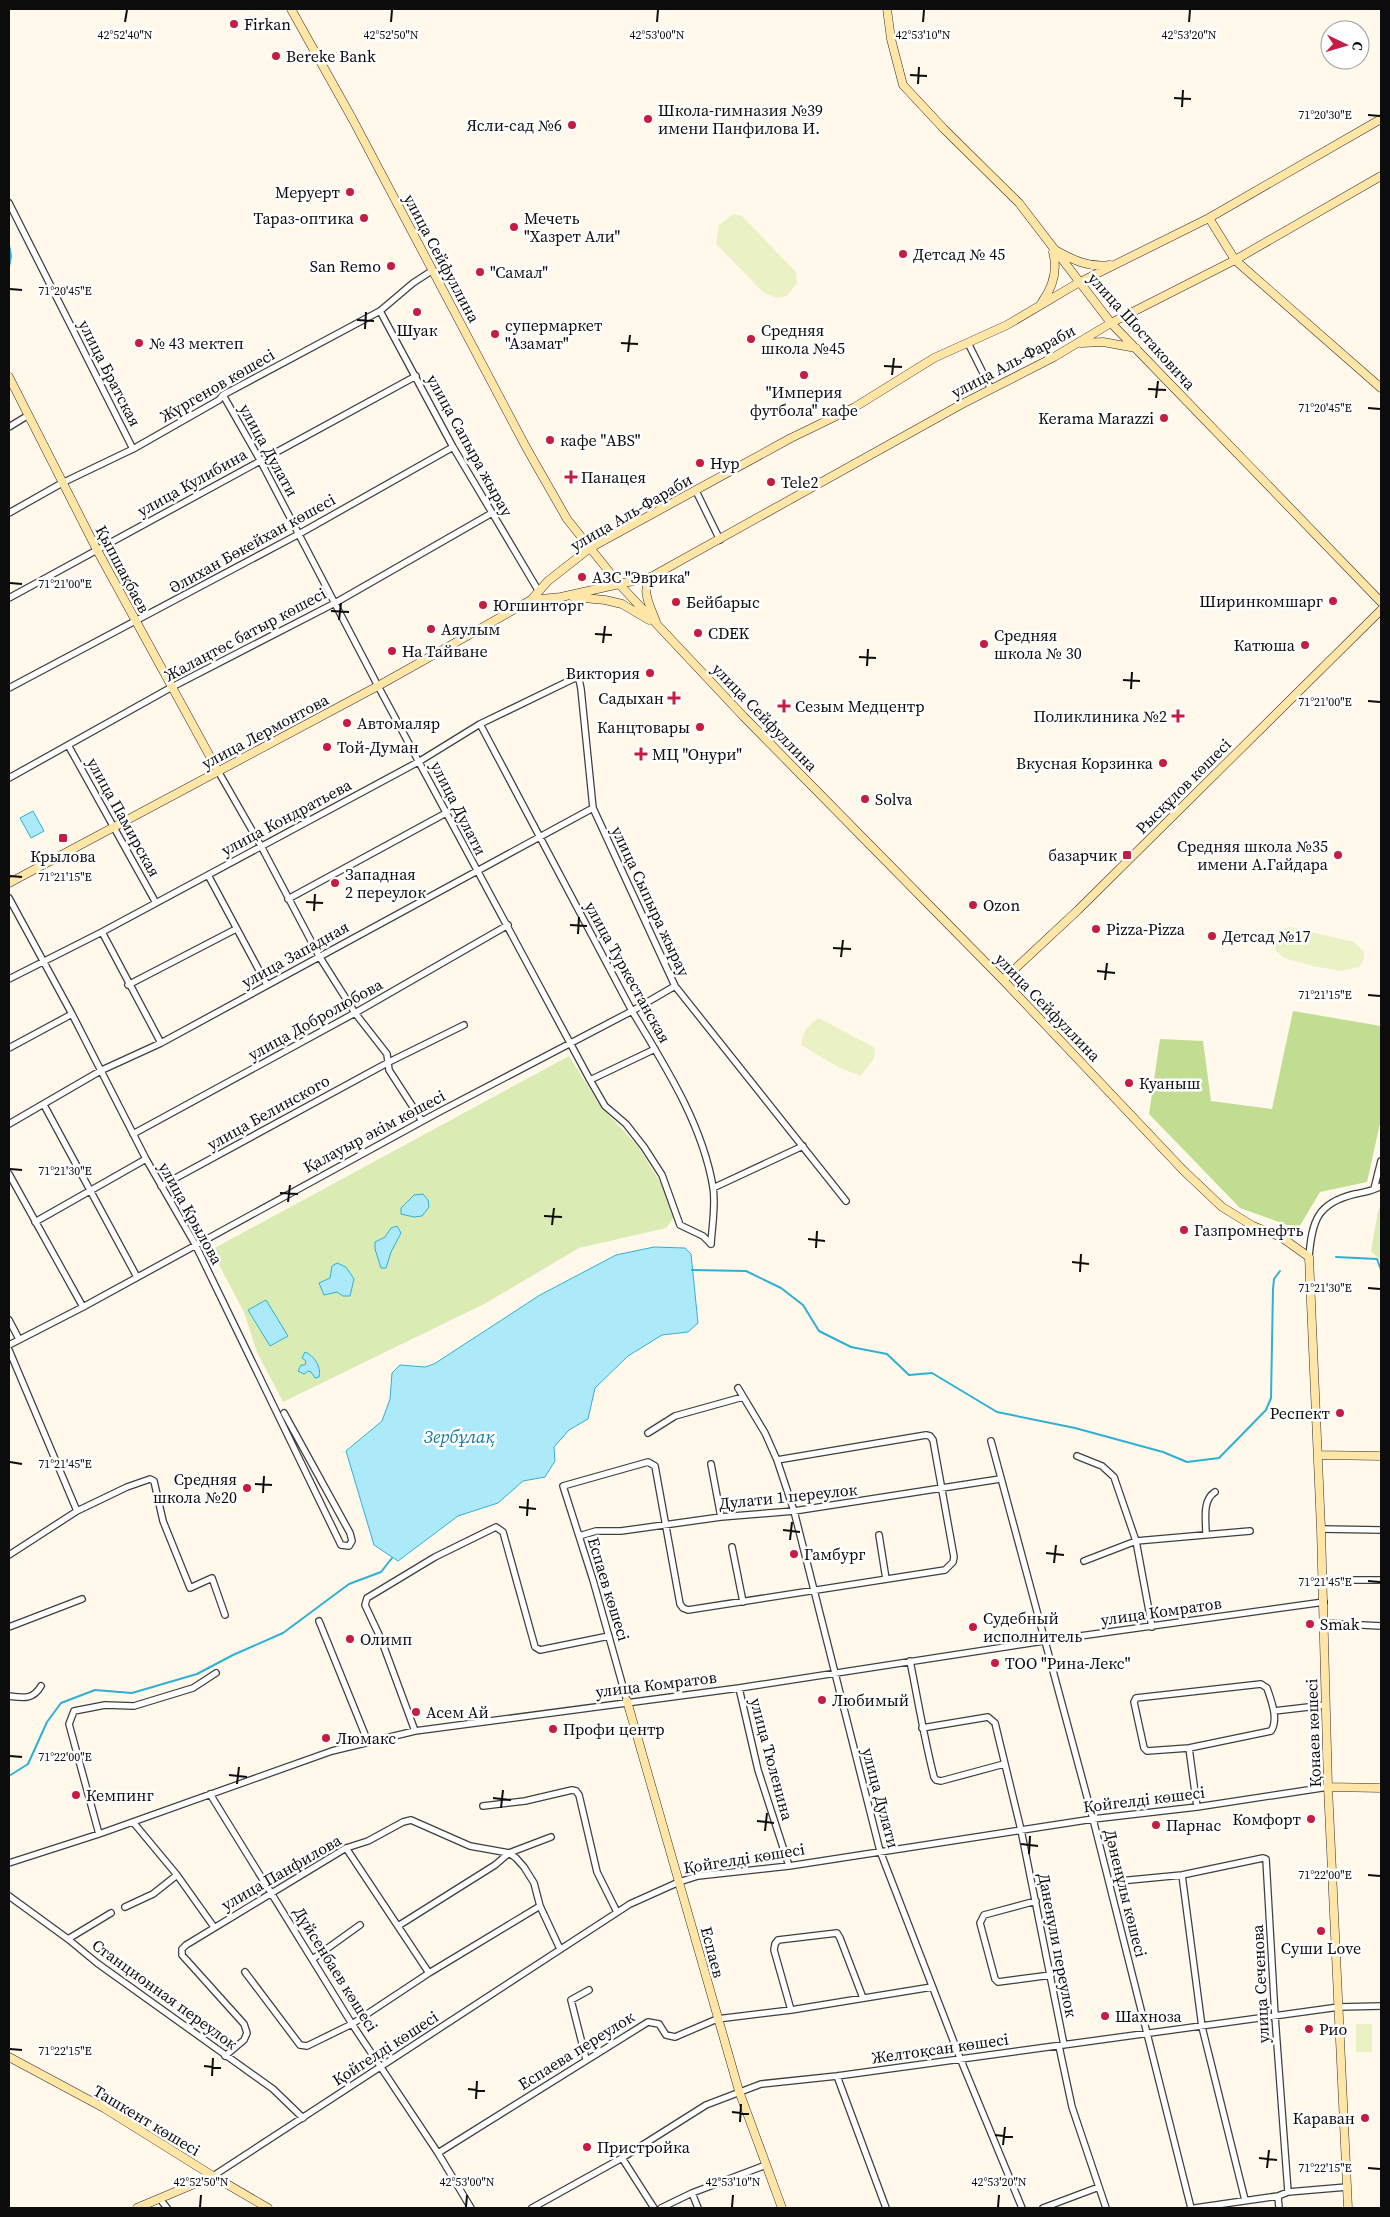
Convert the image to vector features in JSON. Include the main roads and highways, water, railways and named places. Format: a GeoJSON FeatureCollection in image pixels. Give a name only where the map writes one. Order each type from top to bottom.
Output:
{"type":"FeatureCollection","features":[{"type":"Feature","properties":{"kind":"main road","name":"улица Сейфуллина"},"geometry":{"type":"LineString","coordinates":[[291,9],[433,270],[527,449],[567,519],[619,584],[744,717],[1003,980],[1178,1165],[1222,1207],[1253,1226],[1281,1237],[1309,1257]]}},
{"type":"Feature","properties":{"kind":"main road","name":"улица Шостаковича"},"geometry":{"type":"LineString","coordinates":[[887,9],[891,39],[903,85],[944,129],[1019,203],[1078,283],[1111,323],[1381,602]]}},
{"type":"Feature","properties":{"kind":"main road","name":"улица Аль-Фараби"},"geometry":{"type":"LineString","coordinates":[[531,600],[538,590],[590,548],[791,438],[855,407],[934,358],[1008,325],[1078,283],[1208,218],[1381,119]]}},
{"type":"Feature","properties":{"kind":"main road","name":"улица Аль-Фараби"},"geometry":{"type":"LineString","coordinates":[[531,600],[561,597],[651,577],[1111,323],[1235,260],[1381,176]]}},
{"type":"Feature","properties":{"kind":"main road"},"geometry":{"type":"LineString","coordinates":[[1208,218],[1235,260],[1381,388]]}},
{"type":"Feature","properties":{"kind":"main road"},"geometry":{"type":"LineString","coordinates":[[1052,248],[1084,264],[1095,266],[1117,263]]}},
{"type":"Feature","properties":{"kind":"main road"},"geometry":{"type":"LineString","coordinates":[[1040,306],[1052,285],[1055,275],[1055,261],[1052,248]]}},
{"type":"Feature","properties":{"kind":"main road"},"geometry":{"type":"LineString","coordinates":[[1076,343],[1103,342],[1136,348]]}},
{"type":"Feature","properties":{"kind":"main road","name":"Қыпшақбаев"},"geometry":{"type":"LineString","coordinates":[[9,377],[97,550],[218,771]]}},
{"type":"Feature","properties":{"kind":"main road"},"geometry":{"type":"LineString","coordinates":[[651,577],[645,591],[656,624]]}},
{"type":"Feature","properties":{"kind":"main road"},"geometry":{"type":"LineString","coordinates":[[561,597],[605,600],[622,604],[656,624]]}},
{"type":"Feature","properties":{"kind":"main road","name":"улица Лермонтова"},"geometry":{"type":"LineString","coordinates":[[9,883],[378,686],[531,600]]}},
{"type":"Feature","properties":{"kind":"main road","name":"Рысқұлов көшесі"},"geometry":{"type":"LineString","coordinates":[[1003,980],[1078,910],[1381,610]]}},
{"type":"Feature","properties":{"kind":"main road","name":"Қонаев көшесі"},"geometry":{"type":"LineString","coordinates":[[1309,1257],[1324,1602],[1328,1787],[1348,2208]]}},
{"type":"Feature","properties":{"kind":"main road"},"geometry":{"type":"LineString","coordinates":[[1318,1455],[1381,1456]]}},
{"type":"Feature","properties":{"kind":"main road","name":"Еспаев"},"geometry":{"type":"LineString","coordinates":[[627,1701],[739,2091],[782,2208]]}},
{"type":"Feature","properties":{"kind":"main road"},"geometry":{"type":"LineString","coordinates":[[1328,1787],[1381,1788]]}},
{"type":"Feature","properties":{"kind":"main road","name":"Ташкент көшесі"},"geometry":{"type":"LineString","coordinates":[[9,2057],[104,2108],[268,2208]]}},
{"type":"Feature","properties":{"kind":"main road"},"geometry":{"type":"LineString","coordinates":[[137,2208],[213,2176]]}},
{"type":"Feature","properties":{"kind":"water"},"geometry":{"type":"Polygon","coordinates":[[[33,811],[44,831],[31,838],[20,818],[33,811]]]}},
{"type":"Feature","properties":{"kind":"water"},"geometry":{"type":"Polygon","coordinates":[[[423,1194],[428,1200],[429,1207],[422,1216],[414,1217],[401,1214],[401,1208],[414,1195],[423,1194]]]}},
{"type":"Feature","properties":{"kind":"water"},"geometry":{"type":"Polygon","coordinates":[[[397,1226],[401,1233],[391,1252],[386,1268],[381,1268],[375,1249],[375,1242],[385,1237],[391,1228],[397,1226]]]}},
{"type":"Feature","properties":{"kind":"water","name":"Зербұлақ"},"geometry":{"type":"Polygon","coordinates":[[[654,1247],[685,1248],[691,1254],[698,1323],[688,1332],[662,1335],[628,1356],[595,1388],[588,1419],[569,1430],[554,1447],[555,1461],[545,1477],[523,1481],[498,1503],[458,1516],[398,1561],[374,1545],[346,1451],[382,1421],[390,1399],[392,1373],[400,1365],[425,1367],[434,1364],[540,1295],[616,1255],[654,1247]]]}},
{"type":"Feature","properties":{"kind":"water"},"geometry":{"type":"Polygon","coordinates":[[[337,1263],[346,1267],[354,1279],[350,1296],[343,1296],[337,1292],[324,1295],[319,1283],[330,1278],[332,1266],[337,1263]]]}},
{"type":"Feature","properties":{"kind":"water"},"geometry":{"type":"Polygon","coordinates":[[[266,1300],[288,1336],[270,1346],[248,1310],[266,1300]]]}},
{"type":"Feature","properties":{"kind":"water"},"geometry":{"type":"Polygon","coordinates":[[[305,1352],[316,1362],[320,1373],[319,1377],[315,1378],[308,1371],[304,1374],[298,1371],[301,1365],[305,1365],[306,1361],[302,1358],[305,1352]]]}},
{"type":"Feature","properties":{"kind":"waterway"},"geometry":{"type":"LineString","coordinates":[[9,245],[11,256],[9,267]]}},
{"type":"Feature","properties":{"kind":"waterway"},"geometry":{"type":"LineString","coordinates":[[1336,1257],[1377,1259],[1381,1270]]}},
{"type":"Feature","properties":{"kind":"waterway"},"geometry":{"type":"LineString","coordinates":[[692,1270],[746,1271],[781,1288],[803,1305],[819,1331],[851,1347],[887,1354],[909,1375],[932,1373],[997,1412],[1075,1428],[1163,1452],[1187,1462],[1219,1458],[1266,1410],[1271,1398],[1274,1279],[1280,1271]]}},
{"type":"Feature","properties":{"kind":"waterway"},"geometry":{"type":"LineString","coordinates":[[9,1776],[28,1764],[47,1722],[61,1703],[95,1690],[132,1693],[197,1674],[233,1655],[283,1633],[349,1584],[381,1572],[392,1558]]}},
{"type":"Feature","properties":{"kind":"place","name":"Firkan"},"geometry":{"type":"Point","coordinates":[234,24]}},
{"type":"Feature","properties":{"kind":"place","name":"Bereke Bank"},"geometry":{"type":"Point","coordinates":[276,56]}},
{"type":"Feature","properties":{"kind":"place","name":"Школа-гимназия №39 имени Панфилова И."},"geometry":{"type":"Point","coordinates":[648,119]}},
{"type":"Feature","properties":{"kind":"place","name":"Ясли-сад №6"},"geometry":{"type":"Point","coordinates":[572,125]}},
{"type":"Feature","properties":{"kind":"place","name":"Меруерт"},"geometry":{"type":"Point","coordinates":[350,192]}},
{"type":"Feature","properties":{"kind":"place","name":"Тараз-оптика"},"geometry":{"type":"Point","coordinates":[364,218]}},
{"type":"Feature","properties":{"kind":"place","name":"Мечеть \"Хазрет Али\""},"geometry":{"type":"Point","coordinates":[514,227]}},
{"type":"Feature","properties":{"kind":"place","name":"Детсад № 45"},"geometry":{"type":"Point","coordinates":[903,254]}},
{"type":"Feature","properties":{"kind":"place","name":"San Remo"},"geometry":{"type":"Point","coordinates":[391,266]}},
{"type":"Feature","properties":{"kind":"place","name":"\"Самал\""},"geometry":{"type":"Point","coordinates":[480,272]}},
{"type":"Feature","properties":{"kind":"place","name":"Шуак"},"geometry":{"type":"Point","coordinates":[417,312]}},
{"type":"Feature","properties":{"kind":"place","name":"супермаркет \"Азамат\""},"geometry":{"type":"Point","coordinates":[495,334]}},
{"type":"Feature","properties":{"kind":"place","name":"Средняя школа №45"},"geometry":{"type":"Point","coordinates":[751,339]}},
{"type":"Feature","properties":{"kind":"place","name":"№ 43 мектеп"},"geometry":{"type":"Point","coordinates":[139,343]}},
{"type":"Feature","properties":{"kind":"place","name":"\"Империя футбола\" кафе"},"geometry":{"type":"Point","coordinates":[804,375]}},
{"type":"Feature","properties":{"kind":"place","name":"Kerama Marazzi"},"geometry":{"type":"Point","coordinates":[1164,418]}},
{"type":"Feature","properties":{"kind":"place","name":"кафе \"ABS\""},"geometry":{"type":"Point","coordinates":[550,440]}},
{"type":"Feature","properties":{"kind":"place","name":"Нур"},"geometry":{"type":"Point","coordinates":[700,463]}},
{"type":"Feature","properties":{"kind":"place","name":"Панацея"},"geometry":{"type":"Point","coordinates":[571,477]}},
{"type":"Feature","properties":{"kind":"place","name":"Tele2"},"geometry":{"type":"Point","coordinates":[771,482]}},
{"type":"Feature","properties":{"kind":"place","name":"АЗС \"Эврика\""},"geometry":{"type":"Point","coordinates":[582,577]}},
{"type":"Feature","properties":{"kind":"place","name":"Ширинкомшарг"},"geometry":{"type":"Point","coordinates":[1333,601]}},
{"type":"Feature","properties":{"kind":"place","name":"Бейбарыс"},"geometry":{"type":"Point","coordinates":[676,602]}},
{"type":"Feature","properties":{"kind":"place","name":"Югшинторг"},"geometry":{"type":"Point","coordinates":[483,605]}},
{"type":"Feature","properties":{"kind":"place","name":"Аяулым"},"geometry":{"type":"Point","coordinates":[431,629]}},
{"type":"Feature","properties":{"kind":"place","name":"CDEK"},"geometry":{"type":"Point","coordinates":[698,633]}},
{"type":"Feature","properties":{"kind":"place","name":"Средняя школа № 30"},"geometry":{"type":"Point","coordinates":[984,644]}},
{"type":"Feature","properties":{"kind":"place","name":"Катюша"},"geometry":{"type":"Point","coordinates":[1305,645]}},
{"type":"Feature","properties":{"kind":"place","name":"На Тайване"},"geometry":{"type":"Point","coordinates":[392,651]}},
{"type":"Feature","properties":{"kind":"place","name":"Виктория"},"geometry":{"type":"Point","coordinates":[650,673]}},
{"type":"Feature","properties":{"kind":"place","name":"Садыхан"},"geometry":{"type":"Point","coordinates":[674,698]}},
{"type":"Feature","properties":{"kind":"place","name":"Сезым Медцентр"},"geometry":{"type":"Point","coordinates":[784,706]}},
{"type":"Feature","properties":{"kind":"place","name":"Поликлиника №2"},"geometry":{"type":"Point","coordinates":[1178,716]}},
{"type":"Feature","properties":{"kind":"place","name":"Автомаляр"},"geometry":{"type":"Point","coordinates":[347,723]}},
{"type":"Feature","properties":{"kind":"place","name":"Канцтовары"},"geometry":{"type":"Point","coordinates":[700,727]}},
{"type":"Feature","properties":{"kind":"place","name":"Той-Думан"},"geometry":{"type":"Point","coordinates":[327,747]}},
{"type":"Feature","properties":{"kind":"place","name":"МЦ \"Онури\""},"geometry":{"type":"Point","coordinates":[641,754]}},
{"type":"Feature","properties":{"kind":"place","name":"Вкусная Корзинка"},"geometry":{"type":"Point","coordinates":[1163,763]}},
{"type":"Feature","properties":{"kind":"place","name":"Solva"},"geometry":{"type":"Point","coordinates":[865,799]}},
{"type":"Feature","properties":{"kind":"place","name":"Крылова"},"geometry":{"type":"Point","coordinates":[63,838]}},
{"type":"Feature","properties":{"kind":"place","name":"базарчик"},"geometry":{"type":"Point","coordinates":[1127,855]}},
{"type":"Feature","properties":{"kind":"place","name":"Средняя школа №35 имени А.Гайдара"},"geometry":{"type":"Point","coordinates":[1338,855]}},
{"type":"Feature","properties":{"kind":"place","name":"Западная 2 переулок"},"geometry":{"type":"Point","coordinates":[335,883]}},
{"type":"Feature","properties":{"kind":"place","name":"Ozon"},"geometry":{"type":"Point","coordinates":[973,905]}},
{"type":"Feature","properties":{"kind":"place","name":"Pizza-Pizza"},"geometry":{"type":"Point","coordinates":[1096,929]}},
{"type":"Feature","properties":{"kind":"place","name":"Детсад №17"},"geometry":{"type":"Point","coordinates":[1212,936]}},
{"type":"Feature","properties":{"kind":"place","name":"Куаныш"},"geometry":{"type":"Point","coordinates":[1129,1083]}},
{"type":"Feature","properties":{"kind":"place","name":"Газпромнефть"},"geometry":{"type":"Point","coordinates":[1184,1230]}},
{"type":"Feature","properties":{"kind":"place","name":"Респект"},"geometry":{"type":"Point","coordinates":[1340,1413]}},
{"type":"Feature","properties":{"kind":"place","name":"Средняя школа №20"},"geometry":{"type":"Point","coordinates":[247,1488]}},
{"type":"Feature","properties":{"kind":"place","name":"Гамбург"},"geometry":{"type":"Point","coordinates":[794,1554]}},
{"type":"Feature","properties":{"kind":"place","name":"Smak"},"geometry":{"type":"Point","coordinates":[1310,1624]}},
{"type":"Feature","properties":{"kind":"place","name":"Судебный исполнитель"},"geometry":{"type":"Point","coordinates":[973,1627]}},
{"type":"Feature","properties":{"kind":"place","name":"Олимп"},"geometry":{"type":"Point","coordinates":[350,1639]}},
{"type":"Feature","properties":{"kind":"place","name":"ТОО \"Рина-Лекс\""},"geometry":{"type":"Point","coordinates":[995,1663]}},
{"type":"Feature","properties":{"kind":"place","name":"Любимый"},"geometry":{"type":"Point","coordinates":[822,1700]}},
{"type":"Feature","properties":{"kind":"place","name":"Асем Ай"},"geometry":{"type":"Point","coordinates":[416,1712]}},
{"type":"Feature","properties":{"kind":"place","name":"Профи центр"},"geometry":{"type":"Point","coordinates":[553,1729]}},
{"type":"Feature","properties":{"kind":"place","name":"Люмакс"},"geometry":{"type":"Point","coordinates":[326,1738]}},
{"type":"Feature","properties":{"kind":"place","name":"Кемпинг"},"geometry":{"type":"Point","coordinates":[76,1795]}},
{"type":"Feature","properties":{"kind":"place","name":"Комфорт"},"geometry":{"type":"Point","coordinates":[1311,1819]}},
{"type":"Feature","properties":{"kind":"place","name":"Парнас"},"geometry":{"type":"Point","coordinates":[1156,1825]}},
{"type":"Feature","properties":{"kind":"place","name":"Суши Love"},"geometry":{"type":"Point","coordinates":[1321,1931]}},
{"type":"Feature","properties":{"kind":"place","name":"Шахноза"},"geometry":{"type":"Point","coordinates":[1105,2016]}},
{"type":"Feature","properties":{"kind":"place","name":"Рио"},"geometry":{"type":"Point","coordinates":[1309,2029]}},
{"type":"Feature","properties":{"kind":"place","name":"Караван"},"geometry":{"type":"Point","coordinates":[1365,2118]}},
{"type":"Feature","properties":{"kind":"place","name":"Пристройка"},"geometry":{"type":"Point","coordinates":[587,2147]}}]}
